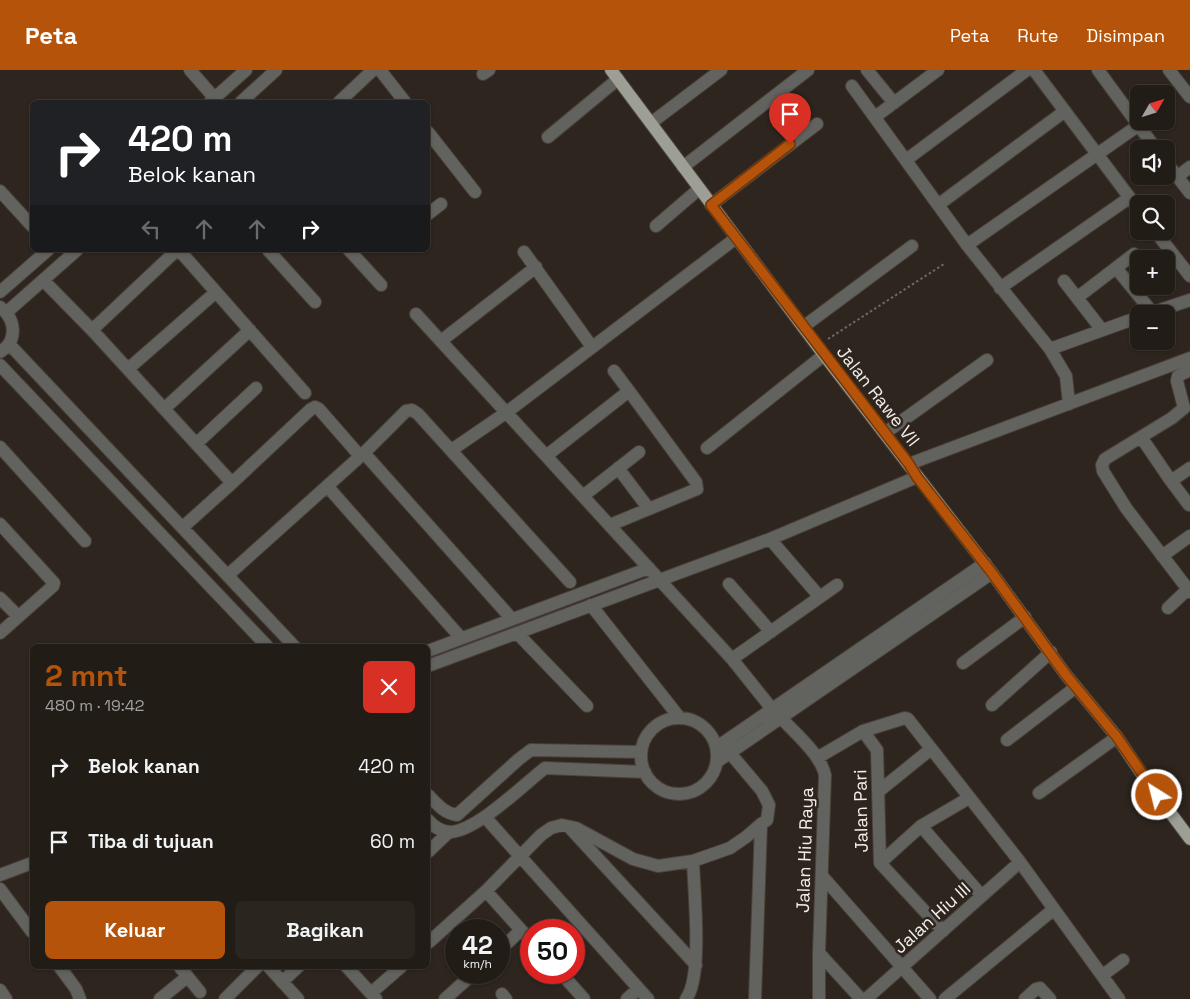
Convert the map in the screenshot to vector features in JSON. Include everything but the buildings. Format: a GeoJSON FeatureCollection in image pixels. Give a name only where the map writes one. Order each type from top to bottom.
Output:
{"type":"FeatureCollection","features":[{"type":"Feature","properties":{"kind":"main road","name":"Jalan Rawe VII"},"geometry":{"type":"LineString","coordinates":[[614,74],[803,327],[989,568],[1076,687],[1117,737],[1190,839]]}},
{"type":"Feature","properties":{"kind":"street"},"geometry":{"type":"LineString","coordinates":[[190,70],[213,100]]}},
{"type":"Feature","properties":{"kind":"street"},"geometry":{"type":"LineString","coordinates":[[215,100],[246,70]]}},
{"type":"Feature","properties":{"kind":"street"},"geometry":{"type":"LineString","coordinates":[[243,100],[276,70]]}},
{"type":"Feature","properties":{"kind":"street"},"geometry":{"type":"LineString","coordinates":[[341,100],[373,70]]}},
{"type":"Feature","properties":{"kind":"street"},"geometry":{"type":"LineString","coordinates":[[380,70],[403,100]]}},
{"type":"Feature","properties":{"kind":"street"},"geometry":{"type":"LineString","coordinates":[[651,123],[721,70]]}},
{"type":"Feature","properties":{"kind":"street"},"geometry":{"type":"LineString","coordinates":[[682,167],[808,70]]}},
{"type":"Feature","properties":{"kind":"street"},"geometry":{"type":"LineString","coordinates":[[867,70],[894,103]]}},
{"type":"Feature","properties":{"kind":"street"},"geometry":{"type":"LineString","coordinates":[[874,117],[938,70]]}},
{"type":"Feature","properties":{"kind":"street"},"geometry":{"type":"LineString","coordinates":[[906,160],[1027,70]]}},
{"type":"Feature","properties":{"kind":"street"},"geometry":{"type":"LineString","coordinates":[[1000,288],[1128,198],[1034,70]]}},
{"type":"Feature","properties":{"kind":"street"},"geometry":{"type":"LineString","coordinates":[[1098,70],[1130,114]]}},
{"type":"Feature","properties":{"kind":"street"},"geometry":{"type":"LineString","coordinates":[[1169,70],[1186,84],[1190,98]]}},
{"type":"Feature","properties":{"kind":"street"},"geometry":{"type":"LineString","coordinates":[[548,137],[614,74]]}},
{"type":"Feature","properties":{"kind":"street"},"geometry":{"type":"LineString","coordinates":[[852,86],[967,245],[1050,349],[1066,376],[1069,404]]}},
{"type":"Feature","properties":{"kind":"street"},"geometry":{"type":"LineString","coordinates":[[938,205],[1064,111]]}},
{"type":"Feature","properties":{"kind":"street"},"geometry":{"type":"LineString","coordinates":[[711,205],[817,124]]}},
{"type":"Feature","properties":{"kind":"street"},"geometry":{"type":"LineString","coordinates":[[967,245],[1131,130]]}},
{"type":"Feature","properties":{"kind":"street"},"geometry":{"type":"LineString","coordinates":[[430,135],[475,192]]}},
{"type":"Feature","properties":{"kind":"street"},"geometry":{"type":"LineString","coordinates":[[1177,177],[1190,168]]}},
{"type":"Feature","properties":{"kind":"street"},"geometry":{"type":"LineString","coordinates":[[1175,174],[1190,193]]}},
{"type":"Feature","properties":{"kind":"street"},"geometry":{"type":"LineString","coordinates":[[656,226],[699,189]]}},
{"type":"Feature","properties":{"kind":"street"},"geometry":{"type":"LineString","coordinates":[[0,191],[30,224]]}},
{"type":"Feature","properties":{"kind":"street"},"geometry":{"type":"LineString","coordinates":[[430,212],[441,204]]}},
{"type":"Feature","properties":{"kind":"street"},"geometry":{"type":"LineString","coordinates":[[447,446],[453,449],[506,412],[736,238]]}},
{"type":"Feature","properties":{"kind":"street"},"geometry":{"type":"LineString","coordinates":[[1162,240],[1190,276]]}},
{"type":"Feature","properties":{"kind":"street"},"geometry":{"type":"LineString","coordinates":[[803,327],[912,246]]}},
{"type":"Feature","properties":{"kind":"street"},"geometry":{"type":"LineString","coordinates":[[21,301],[2,286],[45,252]]}},
{"type":"Feature","properties":{"kind":"street"},"geometry":{"type":"LineString","coordinates":[[57,252],[65,261]]}},
{"type":"Feature","properties":{"kind":"street"},"geometry":{"type":"LineString","coordinates":[[75,252],[21,301],[3,310],[11,320],[13,328],[12,336],[4,348],[182,527],[292,644]]}},
{"type":"Feature","properties":{"kind":"street"},"geometry":{"type":"LineString","coordinates":[[92,330],[176,252]]}},
{"type":"Feature","properties":{"kind":"street"},"geometry":{"type":"LineString","coordinates":[[180,252],[305,393]]}},
{"type":"Feature","properties":{"kind":"street"},"geometry":{"type":"LineString","coordinates":[[270,252],[315,302]]}},
{"type":"Feature","properties":{"kind":"street"},"geometry":{"type":"LineString","coordinates":[[350,252],[381,285]]}},
{"type":"Feature","properties":{"kind":"street"},"geometry":{"type":"LineString","coordinates":[[524,252],[592,347]]}},
{"type":"Feature","properties":{"kind":"street"},"geometry":{"type":"LineString","coordinates":[[1078,297],[1130,257]]}},
{"type":"Feature","properties":{"kind":"street"},"geometry":{"type":"LineString","coordinates":[[441,341],[536,267]]}},
{"type":"Feature","properties":{"kind":"street"},"geometry":{"type":"LineString","coordinates":[[1116,268],[1144,305]]}},
{"type":"Feature","properties":{"kind":"street"},"geometry":{"type":"LineString","coordinates":[[43,280],[92,330],[232,483]]}},
{"type":"Feature","properties":{"kind":"street"},"geometry":{"type":"LineString","coordinates":[[1064,280],[1102,330]]}},
{"type":"Feature","properties":{"kind":"street"},"geometry":{"type":"LineString","coordinates":[[128,369],[216,292]]}},
{"type":"Feature","properties":{"kind":"street"},"geometry":{"type":"LineString","coordinates":[[1175,305],[1190,300]]}},
{"type":"Feature","properties":{"kind":"street","name":"Jalan Hiu Raya"},"geometry":{"type":"LineString","coordinates":[[416,314],[732,659],[824,766],[819,999]]}},
{"type":"Feature","properties":{"kind":"street"},"geometry":{"type":"LineString","coordinates":[[1050,349],[1130,320]]}},
{"type":"Feature","properties":{"kind":"street"},"geometry":{"type":"LineString","coordinates":[[164,409],[250,330]]}},
{"type":"Feature","properties":{"kind":"street"},"geometry":{"type":"LineString","coordinates":[[707,448],[821,350]]}},
{"type":"Feature","properties":{"kind":"street"},"geometry":{"type":"LineString","coordinates":[[909,464],[1190,358]]}},
{"type":"Feature","properties":{"kind":"street"},"geometry":{"type":"LineString","coordinates":[[885,433],[987,360]]}},
{"type":"Feature","properties":{"kind":"street"},"geometry":{"type":"LineString","coordinates":[[0,366],[265,644]]}},
{"type":"Feature","properties":{"kind":"street"},"geometry":{"type":"LineString","coordinates":[[1168,608],[1189,591],[1126,508],[1103,471],[1102,464],[1105,459],[1187,410],[1177,381],[1178,376],[1190,370]]}},
{"type":"Feature","properties":{"kind":"street"},"geometry":{"type":"LineString","coordinates":[[610,525],[698,489],[696,482],[614,371]]}},
{"type":"Feature","properties":{"kind":"street"},"geometry":{"type":"LineString","coordinates":[[196,444],[256,388]]}},
{"type":"Feature","properties":{"kind":"street"},"geometry":{"type":"LineString","coordinates":[[546,456],[629,391]]}},
{"type":"Feature","properties":{"kind":"street"},"geometry":{"type":"LineString","coordinates":[[182,527],[232,483],[311,408],[315,407],[362,454],[511,618]]}},
{"type":"Feature","properties":{"kind":"street"},"geometry":{"type":"LineString","coordinates":[[228,576],[362,454],[406,411],[412,410],[418,414],[570,582]]}},
{"type":"Feature","properties":{"kind":"street"},"geometry":{"type":"LineString","coordinates":[[1141,437],[1189,505]]}},
{"type":"Feature","properties":{"kind":"street"},"geometry":{"type":"LineString","coordinates":[[0,447],[86,542]]}},
{"type":"Feature","properties":{"kind":"street"},"geometry":{"type":"LineString","coordinates":[[583,496],[638,452]]}},
{"type":"Feature","properties":{"kind":"street"},"geometry":{"type":"LineString","coordinates":[[618,468],[649,509]]}},
{"type":"Feature","properties":{"kind":"street"},"geometry":{"type":"LineString","coordinates":[[1171,481],[1190,468]]}},
{"type":"Feature","properties":{"kind":"street"},"geometry":{"type":"LineString","coordinates":[[430,665],[770,539],[917,477]]}},
{"type":"Feature","properties":{"kind":"street"},"geometry":{"type":"LineString","coordinates":[[327,486],[461,638]]}},
{"type":"Feature","properties":{"kind":"street"},"geometry":{"type":"LineString","coordinates":[[0,524],[54,583],[53,586],[0,633]]}},
{"type":"Feature","properties":{"kind":"street"},"geometry":{"type":"LineString","coordinates":[[1162,556],[1190,536]]}},
{"type":"Feature","properties":{"kind":"street"},"geometry":{"type":"LineString","coordinates":[[770,539],[819,596]]}},
{"type":"Feature","properties":{"kind":"street"},"geometry":{"type":"LineString","coordinates":[[189,563],[204,550]]}},
{"type":"Feature","properties":{"kind":"street"},"geometry":{"type":"LineString","coordinates":[[430,650],[511,618],[649,568]]}},
{"type":"Feature","properties":{"kind":"street"},"geometry":{"type":"LineString","coordinates":[[717,747],[777,713],[989,568]]}},
{"type":"Feature","properties":{"kind":"street"},"geometry":{"type":"LineString","coordinates":[[729,584],[771,632]]}},
{"type":"Feature","properties":{"kind":"street"},"geometry":{"type":"LineString","coordinates":[[732,659],[837,585]]}},
{"type":"Feature","properties":{"kind":"street"},"geometry":{"type":"LineString","coordinates":[[0,598],[18,616]]}},
{"type":"Feature","properties":{"kind":"street"},"geometry":{"type":"LineString","coordinates":[[591,605],[679,717]]}},
{"type":"Feature","properties":{"kind":"street"},"geometry":{"type":"LineString","coordinates":[[963,663],[1025,617]]}},
{"type":"Feature","properties":{"kind":"street"},"geometry":{"type":"LineString","coordinates":[[517,633],[587,706]]}},
{"type":"Feature","properties":{"kind":"street"},"geometry":{"type":"LineString","coordinates":[[992,705],[1051,652]]}},
{"type":"Feature","properties":{"kind":"street"},"geometry":{"type":"LineString","coordinates":[[1007,740],[1076,687]]}},
{"type":"Feature","properties":{"kind":"street"},"geometry":{"type":"LineString","coordinates":[[718,761],[777,713]]}},
{"type":"Feature","properties":{"kind":"street"},"geometry":{"type":"LineString","coordinates":[[679,717],[696,721],[709,732],[717,747],[718,761],[714,772],[707,782],[697,790],[685,794],[673,794],[662,790],[652,782],[645,772],[641,752],[644,741],[658,724],[668,719],[679,717]]}},
{"type":"Feature","properties":{"kind":"street"},"geometry":{"type":"LineString","coordinates":[[817,758],[863,731],[904,718],[908,719],[1020,862],[1103,975],[1117,998]]}},
{"type":"Feature","properties":{"kind":"street","name":"Jalan Pari"},"geometry":{"type":"LineString","coordinates":[[863,731],[877,750],[880,863],[943,931]]}},
{"type":"Feature","properties":{"kind":"street"},"geometry":{"type":"LineString","coordinates":[[1040,793],[1117,737]]}},
{"type":"Feature","properties":{"kind":"street"},"geometry":{"type":"LineString","coordinates":[[879,791],[931,749]]}},
{"type":"Feature","properties":{"kind":"street"},"geometry":{"type":"LineString","coordinates":[[430,797],[442,810],[457,815],[531,750],[641,752]]}},
{"type":"Feature","properties":{"kind":"street"},"geometry":{"type":"LineString","coordinates":[[430,941],[486,891],[541,835],[551,828],[562,825],[576,828],[633,859],[658,866],[693,862],[730,848],[767,820],[769,805],[762,791],[730,753]]}},
{"type":"Feature","properties":{"kind":"street"},"geometry":{"type":"LineString","coordinates":[[430,822],[433,826],[449,832],[462,830],[485,817],[545,768],[645,772]]}},
{"type":"Feature","properties":{"kind":"street"},"geometry":{"type":"LineString","coordinates":[[880,863],[921,826],[970,798]]}},
{"type":"Feature","properties":{"kind":"street"},"geometry":{"type":"LineString","coordinates":[[485,817],[648,999]]}},
{"type":"Feature","properties":{"kind":"street"},"geometry":{"type":"LineString","coordinates":[[755,999],[761,824]]}},
{"type":"Feature","properties":{"kind":"street"},"geometry":{"type":"LineString","coordinates":[[568,826],[696,965]]}},
{"type":"Feature","properties":{"kind":"street"},"geometry":{"type":"LineString","coordinates":[[921,826],[982,896]]}},
{"type":"Feature","properties":{"kind":"street"},"geometry":{"type":"LineString","coordinates":[[430,850],[449,832]]}},
{"type":"Feature","properties":{"kind":"street"},"geometry":{"type":"LineString","coordinates":[[686,999],[691,992],[696,965],[693,862]]}},
{"type":"Feature","properties":{"kind":"street","name":"Jalan Hiu III"},"geometry":{"type":"LineString","coordinates":[[866,999],[1020,862]]}},
{"type":"Feature","properties":{"kind":"street"},"geometry":{"type":"LineString","coordinates":[[0,875],[30,864]]}},
{"type":"Feature","properties":{"kind":"street"},"geometry":{"type":"LineString","coordinates":[[823,877],[930,999]]}},
{"type":"Feature","properties":{"kind":"street"},"geometry":{"type":"LineString","coordinates":[[0,889],[30,929]]}},
{"type":"Feature","properties":{"kind":"street"},"geometry":{"type":"LineString","coordinates":[[486,891],[520,929]]}},
{"type":"Feature","properties":{"kind":"street"},"geometry":{"type":"LineString","coordinates":[[945,999],[1054,909]]}},
{"type":"Feature","properties":{"kind":"street"},"geometry":{"type":"LineString","coordinates":[[510,940],[520,931]]}},
{"type":"Feature","properties":{"kind":"street"},"geometry":{"type":"LineString","coordinates":[[819,953],[861,999]]}},
{"type":"Feature","properties":{"kind":"street"},"geometry":{"type":"LineString","coordinates":[[1103,975],[1123,960]]}},
{"type":"Feature","properties":{"kind":"street"},"geometry":{"type":"LineString","coordinates":[[61,969],[76,988],[80,999]]}},
{"type":"Feature","properties":{"kind":"street"},"geometry":{"type":"LineString","coordinates":[[181,969],[200,992]]}},
{"type":"Feature","properties":{"kind":"street"},"geometry":{"type":"LineString","coordinates":[[225,999],[255,969]]}},
{"type":"Feature","properties":{"kind":"street"},"geometry":{"type":"LineString","coordinates":[[271,969],[298,999]]}},
{"type":"Feature","properties":{"kind":"street"},"geometry":{"type":"LineString","coordinates":[[282,982],[296,969]]}},
{"type":"Feature","properties":{"kind":"street"},"geometry":{"type":"LineString","coordinates":[[349,969],[374,996],[399,969]]}},
{"type":"Feature","properties":{"kind":"street"},"geometry":{"type":"LineString","coordinates":[[160,999],[187,977]]}},
{"type":"Feature","properties":{"kind":"street"},"geometry":{"type":"LineString","coordinates":[[446,999],[462,984]]}},
{"type":"Feature","properties":{"kind":"street"},"geometry":{"type":"LineString","coordinates":[[571,984],[584,999]]}},
{"type":"Feature","properties":{"kind":"street"},"geometry":{"type":"LineString","coordinates":[[1024,999],[1040,988],[1050,999]]}},
{"type":"Feature","properties":{"kind":"street"},"geometry":{"type":"LineString","coordinates":[[627,999],[638,989]]}},
{"type":"Feature","properties":{"kind":"street"},"geometry":{"type":"LineString","coordinates":[[0,990],[6,999]]}},
{"type":"Feature","properties":{"kind":"path"},"geometry":{"type":"LineString","coordinates":[[821,350],[944,264]]}},
{"type":"Feature","properties":{"kind":"route"},"geometry":{"type":"LineString","coordinates":[[790,144],[711,205],[992,573],[1066,675],[1117,737],[1157,795]]}}]}
